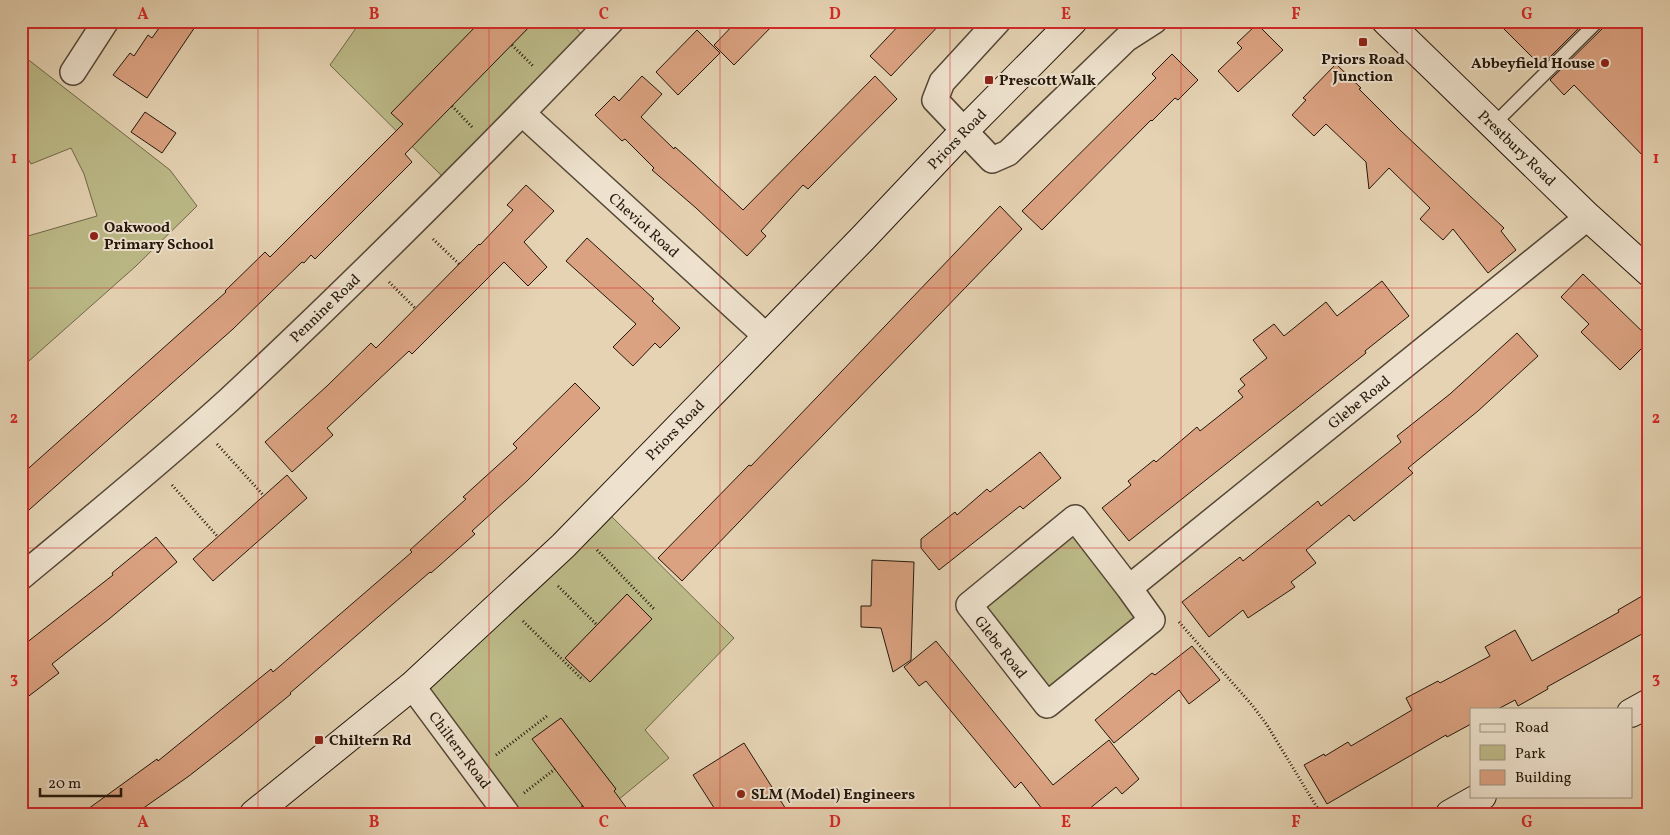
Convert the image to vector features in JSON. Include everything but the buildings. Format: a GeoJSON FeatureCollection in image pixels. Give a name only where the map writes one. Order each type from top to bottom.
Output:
{"type":"FeatureCollection","features":[{"type":"Feature","properties":{"kind":"main road","name":"Priors Road"},"geometry":{"type":"LineString","coordinates":[[254,814],[412,686],[540,568],[1073,21]]}},
{"type":"Feature","properties":{"kind":"main road","name":"Prestbury Road"},"geometry":{"type":"LineString","coordinates":[[1386,21],[1588,217],[1649,272]]}},
{"type":"Feature","properties":{"kind":"main road"},"geometry":{"type":"LineString","coordinates":[[1632,712],[1649,703]]}},
{"type":"Feature","properties":{"kind":"main road"},"geometry":{"type":"LineString","coordinates":[[1450,814],[1478,798]]}},
{"type":"Feature","properties":{"kind":"street"},"geometry":{"type":"LineString","coordinates":[[73,72],[106,21]]}},
{"type":"Feature","properties":{"kind":"street","name":"Pennine Road"},"geometry":{"type":"LineString","coordinates":[[21,577],[200,425],[371,264],[611,21]]}},
{"type":"Feature","properties":{"kind":"street"},"geometry":{"type":"LineString","coordinates":[[998,21],[942,82],[935,100],[992,160],[1008,153],[1126,39],[1154,21]]}},
{"type":"Feature","properties":{"kind":"street","name":"Cheviot Road"},"geometry":{"type":"LineString","coordinates":[[522,113],[766,336]]}},
{"type":"Feature","properties":{"kind":"street","name":"Glebe Road"},"geometry":{"type":"LineString","coordinates":[[1129,588],[1588,217]]}},
{"type":"Feature","properties":{"kind":"street","name":"Glebe Road"},"geometry":{"type":"LineString","coordinates":[[1075,518],[1129,588],[1152,620],[1047,705],[969,605],[1075,518]]}},
{"type":"Feature","properties":{"kind":"street","name":"Chiltern Road"},"geometry":{"type":"LineString","coordinates":[[412,686],[506,811]]}},
{"type":"Feature","properties":{"kind":"lane"},"geometry":{"type":"LineString","coordinates":[[1493,125],[1598,21]]}},
{"type":"Feature","properties":{"kind":"path"},"geometry":{"type":"LineString","coordinates":[[414,222],[459,264]]}},
{"type":"Feature","properties":{"kind":"path"},"geometry":{"type":"LineString","coordinates":[[371,264],[416,308]]}},
{"type":"Feature","properties":{"kind":"path"},"geometry":{"type":"LineString","coordinates":[[200,425],[264,496]]}},
{"type":"Feature","properties":{"kind":"path"},"geometry":{"type":"LineString","coordinates":[[155,465],[217,536]]}},
{"type":"Feature","properties":{"kind":"path"},"geometry":{"type":"LineString","coordinates":[[578,530],[654,609]]}},
{"type":"Feature","properties":{"kind":"path"},"geometry":{"type":"LineString","coordinates":[[540,568],[597,625]]}},
{"type":"Feature","properties":{"kind":"path"},"geometry":{"type":"LineString","coordinates":[[504,601],[583,680]]}},
{"type":"Feature","properties":{"kind":"path"},"geometry":{"type":"LineString","coordinates":[[1152,620],[1176,620],[1229,678],[1267,725],[1321,814]]}},
{"type":"Feature","properties":{"kind":"path"},"geometry":{"type":"LineString","coordinates":[[475,771],[547,716]]}},
{"type":"Feature","properties":{"kind":"path"},"geometry":{"type":"LineString","coordinates":[[506,811],[555,769]]}},
{"type":"Feature","properties":{"kind":"path"},"geometry":{"type":"LineString","coordinates":[[574,814],[583,806]]}},
{"type":"Feature","properties":{"kind":"green space"},"geometry":{"type":"Polygon","coordinates":[[[361,21],[481,21],[419,139],[535,21],[569,21],[590,43],[451,185],[330,65],[361,21]]]}},
{"type":"Feature","properties":{"kind":"green space","name":"Oakwood Primary School"},"geometry":{"type":"Polygon","coordinates":[[[21,54],[170,170],[197,206],[136,266],[21,368],[21,238],[97,216],[84,174],[71,148],[31,164],[21,146],[21,54]]]}},
{"type":"Feature","properties":{"kind":"green space"},"geometry":{"type":"Polygon","coordinates":[[[601,506],[734,638],[645,730],[669,758],[601,814],[507,814],[412,686],[601,506]],[[627,594],[565,658],[590,682],[652,619],[627,594]],[[561,718],[533,739],[587,811],[616,789],[561,718]]]}},
{"type":"Feature","properties":{"kind":"green space"},"geometry":{"type":"Polygon","coordinates":[[[1075,518],[1152,620],[1047,705],[969,605],[1075,518]]]}},
{"type":"Feature","properties":{"kind":"place","name":"Priors Road Junction"},"geometry":{"type":"Point","coordinates":[1363,42]}},
{"type":"Feature","properties":{"kind":"place","name":"Abbeyfield House"},"geometry":{"type":"Point","coordinates":[1605,63]}},
{"type":"Feature","properties":{"kind":"place","name":"Prescott Walk"},"geometry":{"type":"Point","coordinates":[989,80]}},
{"type":"Feature","properties":{"kind":"place","name":"Oakwood Primary School"},"geometry":{"type":"Point","coordinates":[94,236]}},
{"type":"Feature","properties":{"kind":"place","name":"Chiltern Rd"},"geometry":{"type":"Point","coordinates":[319,740]}},
{"type":"Feature","properties":{"kind":"place","name":"SLM (Model) Engineers"},"geometry":{"type":"Point","coordinates":[741,794]}}]}
